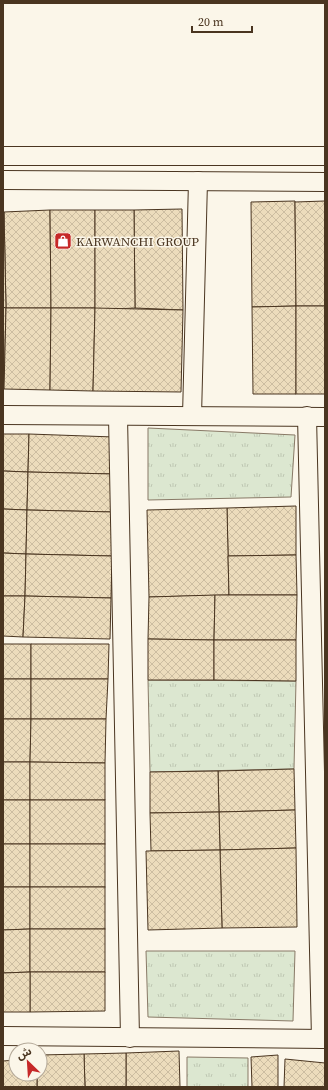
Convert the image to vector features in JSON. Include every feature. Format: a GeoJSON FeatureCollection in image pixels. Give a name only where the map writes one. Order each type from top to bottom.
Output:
{"type":"FeatureCollection","features":[{"type":"Feature","properties":{"kind":"street"},"geometry":{"type":"LineString","coordinates":[[3,156],[325,156]]}},
{"type":"Feature","properties":{"kind":"street"},"geometry":{"type":"LineString","coordinates":[[3,180],[325,182]]}},
{"type":"Feature","properties":{"kind":"street"},"geometry":{"type":"LineString","coordinates":[[192,416],[198,181]]}},
{"type":"Feature","properties":{"kind":"street"},"geometry":{"type":"LineString","coordinates":[[3,415],[316,416],[323,1039],[3,1036]]}},
{"type":"Feature","properties":{"kind":"street"},"geometry":{"type":"LineString","coordinates":[[118,416],[130,1038]]}},
{"type":"Feature","properties":{"kind":"green space"},"geometry":{"type":"Polygon","coordinates":[[[148,428],[295,435],[291,497],[148,500],[148,428]]]}},
{"type":"Feature","properties":{"kind":"green space"},"geometry":{"type":"Polygon","coordinates":[[[148,680],[296,681],[294,769],[150,772],[148,680]]]}},
{"type":"Feature","properties":{"kind":"green space"},"geometry":{"type":"Polygon","coordinates":[[[146,951],[295,951],[293,1021],[148,1017],[146,951]]]}},
{"type":"Feature","properties":{"kind":"green space"},"geometry":{"type":"Polygon","coordinates":[[[187,1057],[248,1058],[248,1087],[187,1087],[187,1057]]]}},
{"type":"Feature","properties":{"kind":"building"},"geometry":{"type":"Polygon","coordinates":[[[295,201],[296,306],[252,307],[251,202],[295,201]]]}},
{"type":"Feature","properties":{"kind":"building"},"geometry":{"type":"Polygon","coordinates":[[[325,201],[325,306],[296,306],[295,202],[325,201]]]}},
{"type":"Feature","properties":{"kind":"building"},"geometry":{"type":"Polygon","coordinates":[[[182,209],[183,310],[135,308],[134,210],[182,209]]]}},
{"type":"Feature","properties":{"kind":"building"},"geometry":{"type":"Polygon","coordinates":[[[50,210],[51,308],[6,308],[4,212],[50,210]]]}},
{"type":"Feature","properties":{"kind":"building"},"geometry":{"type":"Polygon","coordinates":[[[50,210],[95,210],[95,308],[51,308],[50,210]]]}},
{"type":"Feature","properties":{"kind":"building"},"geometry":{"type":"Polygon","coordinates":[[[95,210],[134,210],[135,308],[95,310],[95,210]]]}},
{"type":"Feature","properties":{"kind":"building"},"geometry":{"type":"Polygon","coordinates":[[[4,212],[6,308],[3,307],[4,212]]]}},
{"type":"Feature","properties":{"kind":"building"},"geometry":{"type":"Polygon","coordinates":[[[296,306],[296,394],[253,394],[252,307],[296,306]]]}},
{"type":"Feature","properties":{"kind":"building"},"geometry":{"type":"Polygon","coordinates":[[[296,306],[325,306],[325,394],[296,394],[296,306]]]}},
{"type":"Feature","properties":{"kind":"building"},"geometry":{"type":"Polygon","coordinates":[[[3,307],[6,308],[4,389],[3,389],[3,307]]]}},
{"type":"Feature","properties":{"kind":"building"},"geometry":{"type":"Polygon","coordinates":[[[6,308],[51,308],[50,390],[4,389],[6,308]]]}},
{"type":"Feature","properties":{"kind":"building"},"geometry":{"type":"Polygon","coordinates":[[[51,308],[95,308],[93,391],[50,390],[51,308]]]}},
{"type":"Feature","properties":{"kind":"building"},"geometry":{"type":"Polygon","coordinates":[[[95,308],[183,310],[181,392],[93,391],[95,308]]]}},
{"type":"Feature","properties":{"kind":"building"},"geometry":{"type":"Polygon","coordinates":[[[3,434],[29,434],[28,472],[3,471],[3,434]]]}},
{"type":"Feature","properties":{"kind":"building"},"geometry":{"type":"Polygon","coordinates":[[[29,434],[114,437],[113,474],[28,472],[29,434]]]}},
{"type":"Feature","properties":{"kind":"building"},"geometry":{"type":"Polygon","coordinates":[[[3,471],[28,472],[27,510],[3,509],[3,471]]]}},
{"type":"Feature","properties":{"kind":"building"},"geometry":{"type":"Polygon","coordinates":[[[28,472],[113,474],[113,512],[27,510],[28,472]]]}},
{"type":"Feature","properties":{"kind":"building"},"geometry":{"type":"Polygon","coordinates":[[[296,506],[296,555],[228,556],[227,508],[296,506]]]}},
{"type":"Feature","properties":{"kind":"building"},"geometry":{"type":"Polygon","coordinates":[[[227,508],[229,595],[149,597],[147,510],[227,508]]]}},
{"type":"Feature","properties":{"kind":"building"},"geometry":{"type":"Polygon","coordinates":[[[3,509],[27,510],[26,554],[3,553],[3,509]]]}},
{"type":"Feature","properties":{"kind":"building"},"geometry":{"type":"Polygon","coordinates":[[[27,510],[113,512],[112,556],[26,554],[27,510]]]}},
{"type":"Feature","properties":{"kind":"building"},"geometry":{"type":"Polygon","coordinates":[[[3,553],[26,554],[25,596],[3,596],[3,553]]]}},
{"type":"Feature","properties":{"kind":"building"},"geometry":{"type":"Polygon","coordinates":[[[26,554],[112,556],[111,598],[25,596],[26,554]]]}},
{"type":"Feature","properties":{"kind":"building"},"geometry":{"type":"Polygon","coordinates":[[[296,555],[297,595],[229,595],[228,556],[296,555]]]}},
{"type":"Feature","properties":{"kind":"building"},"geometry":{"type":"Polygon","coordinates":[[[215,595],[214,640],[148,639],[149,597],[215,595]]]}},
{"type":"Feature","properties":{"kind":"building"},"geometry":{"type":"Polygon","coordinates":[[[215,595],[297,595],[296,640],[214,640],[215,595]]]}},
{"type":"Feature","properties":{"kind":"building"},"geometry":{"type":"Polygon","coordinates":[[[3,596],[25,596],[23,637],[3,636],[3,596]]]}},
{"type":"Feature","properties":{"kind":"building"},"geometry":{"type":"Polygon","coordinates":[[[25,596],[111,598],[110,639],[23,637],[25,596]]]}},
{"type":"Feature","properties":{"kind":"building"},"geometry":{"type":"Polygon","coordinates":[[[148,639],[214,640],[214,680],[148,680],[148,639]]]}},
{"type":"Feature","properties":{"kind":"building"},"geometry":{"type":"Polygon","coordinates":[[[214,640],[296,640],[296,681],[214,680],[214,640]]]}},
{"type":"Feature","properties":{"kind":"building"},"geometry":{"type":"Polygon","coordinates":[[[3,644],[31,644],[31,679],[3,679],[3,644]]]}},
{"type":"Feature","properties":{"kind":"building"},"geometry":{"type":"Polygon","coordinates":[[[31,644],[109,644],[108,679],[31,679],[31,644]]]}},
{"type":"Feature","properties":{"kind":"building"},"geometry":{"type":"Polygon","coordinates":[[[3,679],[31,679],[31,719],[3,719],[3,679]]]}},
{"type":"Feature","properties":{"kind":"building"},"geometry":{"type":"Polygon","coordinates":[[[31,679],[108,679],[106,719],[31,719],[31,679]]]}},
{"type":"Feature","properties":{"kind":"building"},"geometry":{"type":"Polygon","coordinates":[[[3,719],[31,719],[30,762],[3,762],[3,719]]]}},
{"type":"Feature","properties":{"kind":"building"},"geometry":{"type":"Polygon","coordinates":[[[31,719],[106,719],[105,763],[30,762],[31,719]]]}},
{"type":"Feature","properties":{"kind":"building"},"geometry":{"type":"Polygon","coordinates":[[[3,762],[30,762],[30,800],[3,800],[3,762]]]}},
{"type":"Feature","properties":{"kind":"building"},"geometry":{"type":"Polygon","coordinates":[[[30,762],[105,763],[105,800],[30,800],[30,762]]]}},
{"type":"Feature","properties":{"kind":"building"},"geometry":{"type":"Polygon","coordinates":[[[294,769],[295,810],[219,812],[218,771],[294,769]]]}},
{"type":"Feature","properties":{"kind":"building"},"geometry":{"type":"Polygon","coordinates":[[[218,771],[219,812],[150,813],[150,772],[218,771]]]}},
{"type":"Feature","properties":{"kind":"building"},"geometry":{"type":"Polygon","coordinates":[[[3,800],[30,800],[30,844],[3,844],[3,800]]]}},
{"type":"Feature","properties":{"kind":"building"},"geometry":{"type":"Polygon","coordinates":[[[30,800],[105,800],[105,844],[30,844],[30,800]]]}},
{"type":"Feature","properties":{"kind":"building"},"geometry":{"type":"Polygon","coordinates":[[[295,810],[296,848],[220,850],[219,812],[295,810]]]}},
{"type":"Feature","properties":{"kind":"building"},"geometry":{"type":"Polygon","coordinates":[[[219,812],[220,850],[151,851],[150,813],[219,812]]]}},
{"type":"Feature","properties":{"kind":"building"},"geometry":{"type":"Polygon","coordinates":[[[3,844],[30,844],[30,887],[3,887],[3,844]]]}},
{"type":"Feature","properties":{"kind":"building"},"geometry":{"type":"Polygon","coordinates":[[[30,844],[105,844],[105,887],[30,887],[30,844]]]}},
{"type":"Feature","properties":{"kind":"building"},"geometry":{"type":"Polygon","coordinates":[[[296,848],[297,927],[222,928],[220,850],[296,848]]]}},
{"type":"Feature","properties":{"kind":"building"},"geometry":{"type":"Polygon","coordinates":[[[220,850],[222,928],[148,930],[146,851],[220,850]]]}},
{"type":"Feature","properties":{"kind":"building"},"geometry":{"type":"Polygon","coordinates":[[[3,887],[30,887],[30,929],[3,930],[3,887]]]}},
{"type":"Feature","properties":{"kind":"building"},"geometry":{"type":"Polygon","coordinates":[[[30,887],[105,887],[105,929],[30,929],[30,887]]]}},
{"type":"Feature","properties":{"kind":"building"},"geometry":{"type":"Polygon","coordinates":[[[30,929],[30,972],[3,973],[3,930],[30,929]]]}},
{"type":"Feature","properties":{"kind":"building"},"geometry":{"type":"Polygon","coordinates":[[[30,929],[105,929],[105,972],[30,972],[30,929]]]}},
{"type":"Feature","properties":{"kind":"building"},"geometry":{"type":"Polygon","coordinates":[[[30,972],[105,972],[105,1011],[30,1012],[30,972]]]}},
{"type":"Feature","properties":{"kind":"building"},"geometry":{"type":"Polygon","coordinates":[[[30,972],[30,1012],[3,1012],[3,973],[30,972]]]}},
{"type":"Feature","properties":{"kind":"building"},"geometry":{"type":"Polygon","coordinates":[[[179,1051],[180,1087],[126,1087],[126,1053],[179,1051]]]}},
{"type":"Feature","properties":{"kind":"building"},"geometry":{"type":"Polygon","coordinates":[[[126,1053],[126,1087],[85,1087],[84,1054],[126,1053]]]}},
{"type":"Feature","properties":{"kind":"building"},"geometry":{"type":"Polygon","coordinates":[[[84,1054],[85,1087],[37,1087],[37,1082],[48,1082],[48,1055],[84,1054]]]}},
{"type":"Feature","properties":{"kind":"building"},"geometry":{"type":"Polygon","coordinates":[[[278,1055],[278,1087],[252,1087],[251,1057],[278,1055]]]}},
{"type":"Feature","properties":{"kind":"building"},"geometry":{"type":"Polygon","coordinates":[[[285,1059],[325,1063],[325,1087],[284,1087],[285,1059]]]}},
{"type":"Feature","properties":{"kind":"building"},"geometry":{"type":"Polygon","coordinates":[[[3,1061],[8,1061],[8,1082],[37,1082],[37,1087],[3,1087],[3,1061]]]}},
{"type":"Feature","properties":{"kind":"place","name":"KARWANCHI GROUP"},"geometry":{"type":"Point","coordinates":[63,241]}}]}
